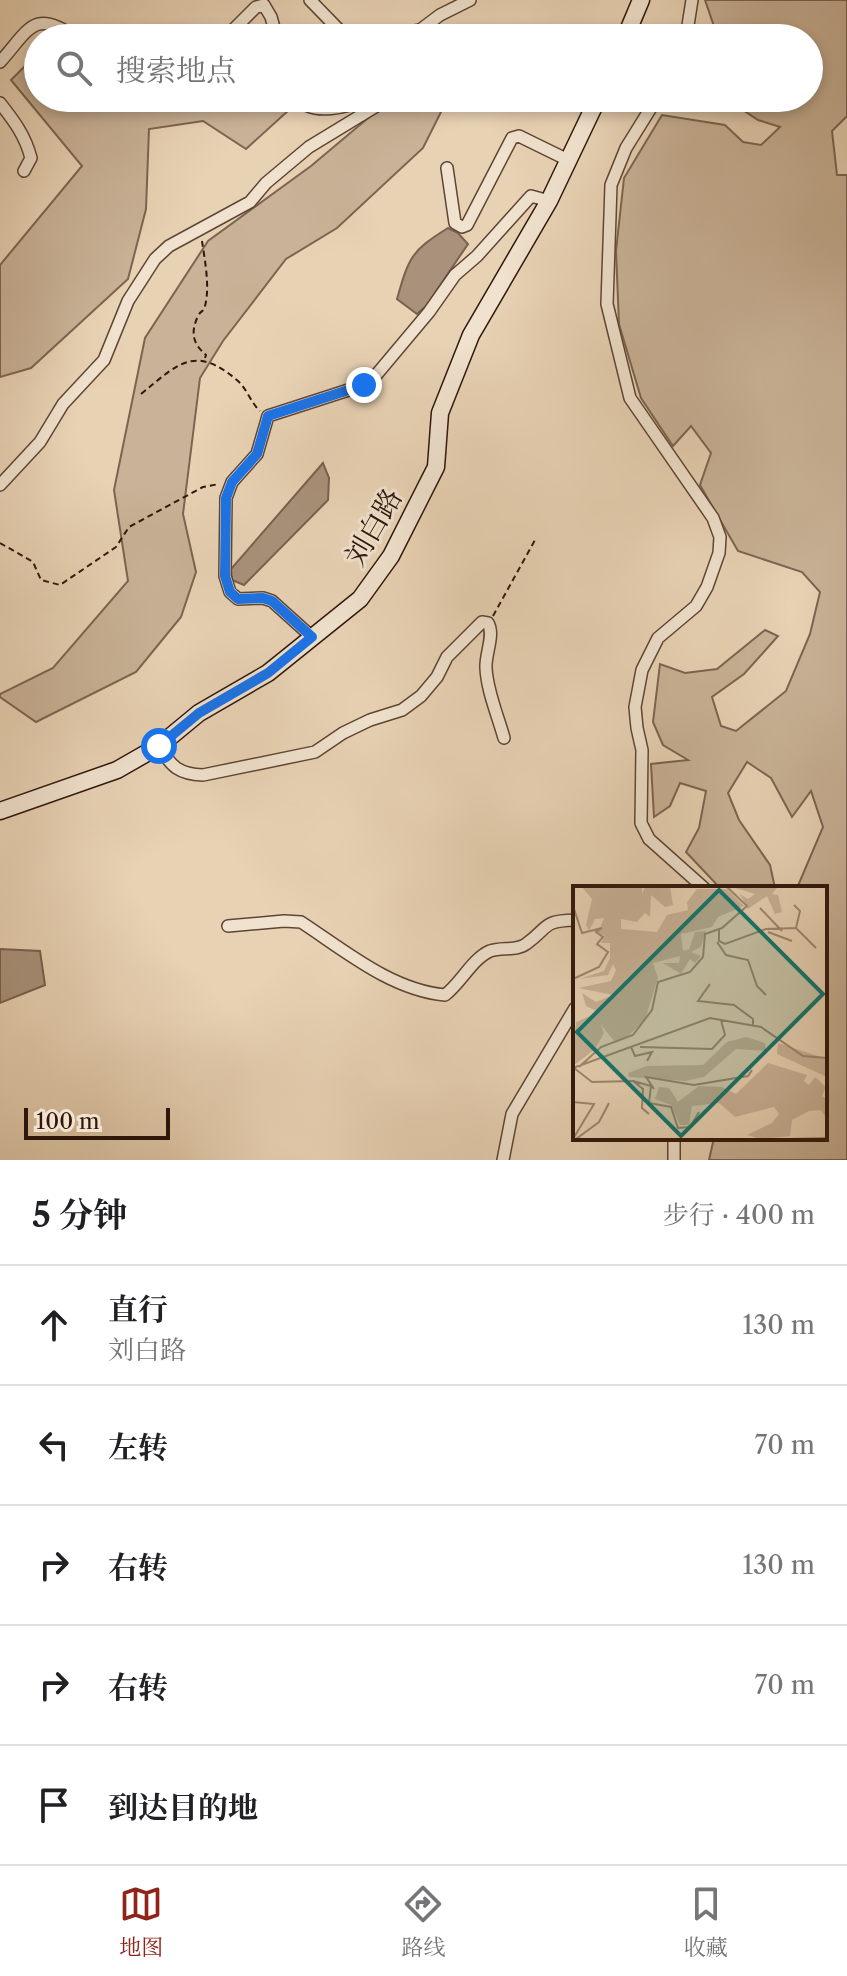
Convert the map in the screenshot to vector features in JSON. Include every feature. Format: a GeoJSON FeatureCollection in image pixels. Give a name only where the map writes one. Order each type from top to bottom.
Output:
{"type":"FeatureCollection","features":[{"type":"Feature","properties":{"kind":"street"},"geometry":{"type":"LineString","coordinates":[[310,0],[333,24]]}},
{"type":"Feature","properties":{"kind":"street"},"geometry":{"type":"LineString","coordinates":[[428,24],[470,0]]}},
{"type":"Feature","properties":{"kind":"street"},"geometry":{"type":"LineString","coordinates":[[631,24],[641,0]]}},
{"type":"Feature","properties":{"kind":"street"},"geometry":{"type":"LineString","coordinates":[[688,24],[692,0]]}},
{"type":"Feature","properties":{"kind":"street"},"geometry":{"type":"LineString","coordinates":[[239,24],[256,7],[264,5],[273,24]]}},
{"type":"Feature","properties":{"kind":"street"},"geometry":{"type":"LineString","coordinates":[[0,62],[24,36]]}},
{"type":"Feature","properties":{"kind":"street"},"geometry":{"type":"LineString","coordinates":[[0,103],[27,141],[31,158],[24,171]]}},
{"type":"Feature","properties":{"kind":"street"},"geometry":{"type":"LineString","coordinates":[[0,485],[40,442],[63,404],[104,360],[128,301],[155,259],[169,246],[250,202],[266,183],[309,147],[366,112]]}},
{"type":"Feature","properties":{"kind":"street","name":"刘白路"},"geometry":{"type":"LineString","coordinates":[[0,811],[117,770],[159,746],[199,713],[268,673],[360,599],[391,556],[436,467],[440,413],[471,335],[549,201],[591,112]]}},
{"type":"Feature","properties":{"kind":"street"},"geometry":{"type":"LineString","coordinates":[[648,112],[626,148],[611,185],[607,304],[630,398],[713,518],[720,537],[719,553],[696,606],[658,638],[642,670],[635,707],[642,750],[641,823],[649,839],[702,886]]}},
{"type":"Feature","properties":{"kind":"street"},"geometry":{"type":"LineString","coordinates":[[447,168],[455,223],[462,227],[467,225],[512,138],[519,136],[568,160]]}},
{"type":"Feature","properties":{"kind":"street"},"geometry":{"type":"LineString","coordinates":[[312,637],[272,601],[263,598],[238,599],[230,592],[225,576],[226,498],[232,482],[257,454],[268,416],[364,385],[429,312],[455,275],[477,256],[531,196],[549,201]]}},
{"type":"Feature","properties":{"kind":"street"},"geometry":{"type":"LineString","coordinates":[[159,746],[171,764],[184,774],[203,775],[315,752],[343,733],[402,710],[421,696],[437,677],[447,657],[482,622],[488,623],[492,629],[485,663],[504,738]]}},
{"type":"Feature","properties":{"kind":"street"},"geometry":{"type":"LineString","coordinates":[[228,926],[301,922],[386,977],[433,994],[445,995],[458,985],[476,961],[490,951],[525,946],[554,921],[573,920]]}},
{"type":"Feature","properties":{"kind":"street"},"geometry":{"type":"LineString","coordinates":[[503,1160],[512,1114],[573,1011]]}},
{"type":"Feature","properties":{"kind":"path"},"geometry":{"type":"LineString","coordinates":[[201,229],[205,308],[198,316],[192,338],[196,347],[206,355],[204,359]]}},
{"type":"Feature","properties":{"kind":"path"},"geometry":{"type":"LineString","coordinates":[[141,394],[190,359],[204,359],[240,382],[258,410],[268,416]]}},
{"type":"Feature","properties":{"kind":"path"},"geometry":{"type":"LineString","coordinates":[[0,543],[33,562],[41,580],[60,585],[116,547],[129,527],[203,487],[232,482]]}},
{"type":"Feature","properties":{"kind":"path"},"geometry":{"type":"LineString","coordinates":[[488,623],[535,540]]}},
{"type":"Feature","properties":{"kind":"shaded area"},"geometry":{"type":"Polygon","coordinates":[[[705,0],[847,0],[847,116],[832,131],[837,175],[847,175],[847,1160],[709,1160],[714,1140],[827,1140],[827,886],[798,886],[823,827],[811,791],[792,817],[771,778],[747,762],[728,793],[739,820],[770,865],[775,886],[718,886],[686,852],[699,828],[706,791],[680,783],[670,806],[654,817],[651,764],[688,760],[663,745],[653,722],[660,664],[685,673],[717,669],[765,630],[778,636],[744,674],[712,697],[721,726],[736,731],[786,691],[810,634],[820,592],[802,572],[738,551],[700,485],[711,453],[691,426],[673,446],[641,398],[619,324],[616,251],[624,178],[662,115],[725,125],[743,142],[761,145],[780,127],[758,120],[746,112],[823,112],[823,24],[713,24],[705,0]]]}},
{"type":"Feature","properties":{"kind":"shaded area"},"geometry":{"type":"Polygon","coordinates":[[[24,67],[24,96],[11,80],[24,67]]]}},
{"type":"Feature","properties":{"kind":"shaded area"},"geometry":{"type":"Polygon","coordinates":[[[37,112],[287,112],[246,149],[203,121],[149,129],[146,209],[128,279],[31,368],[0,377],[0,265],[82,166],[37,112]]]}},
{"type":"Feature","properties":{"kind":"shaded area"},"geometry":{"type":"Polygon","coordinates":[[[375,112],[441,112],[423,148],[337,228],[286,259],[223,341],[200,378],[183,514],[196,572],[181,617],[136,672],[36,722],[0,694],[53,668],[128,581],[114,490],[145,338],[208,241],[311,166],[375,112]]]}},
{"type":"Feature","properties":{"kind":"shaded area"},"geometry":{"type":"Polygon","coordinates":[[[448,228],[468,244],[426,306],[417,314],[397,299],[405,273],[419,249],[448,228]]]}},
{"type":"Feature","properties":{"kind":"shaded area"},"geometry":{"type":"Polygon","coordinates":[[[323,463],[329,478],[328,500],[244,585],[232,580],[231,569],[323,463]]]}},
{"type":"Feature","properties":{"kind":"shaded area"},"geometry":{"type":"Polygon","coordinates":[[[0,949],[40,951],[45,985],[0,1003],[0,949]]]}},
{"type":"Feature","properties":{"kind":"route"},"geometry":{"type":"LineString","coordinates":[[159,746],[199,713],[268,673],[312,637],[272,601],[263,598],[238,599],[230,592],[225,576],[226,498],[232,482],[257,454],[268,416],[364,385]]}}]}
